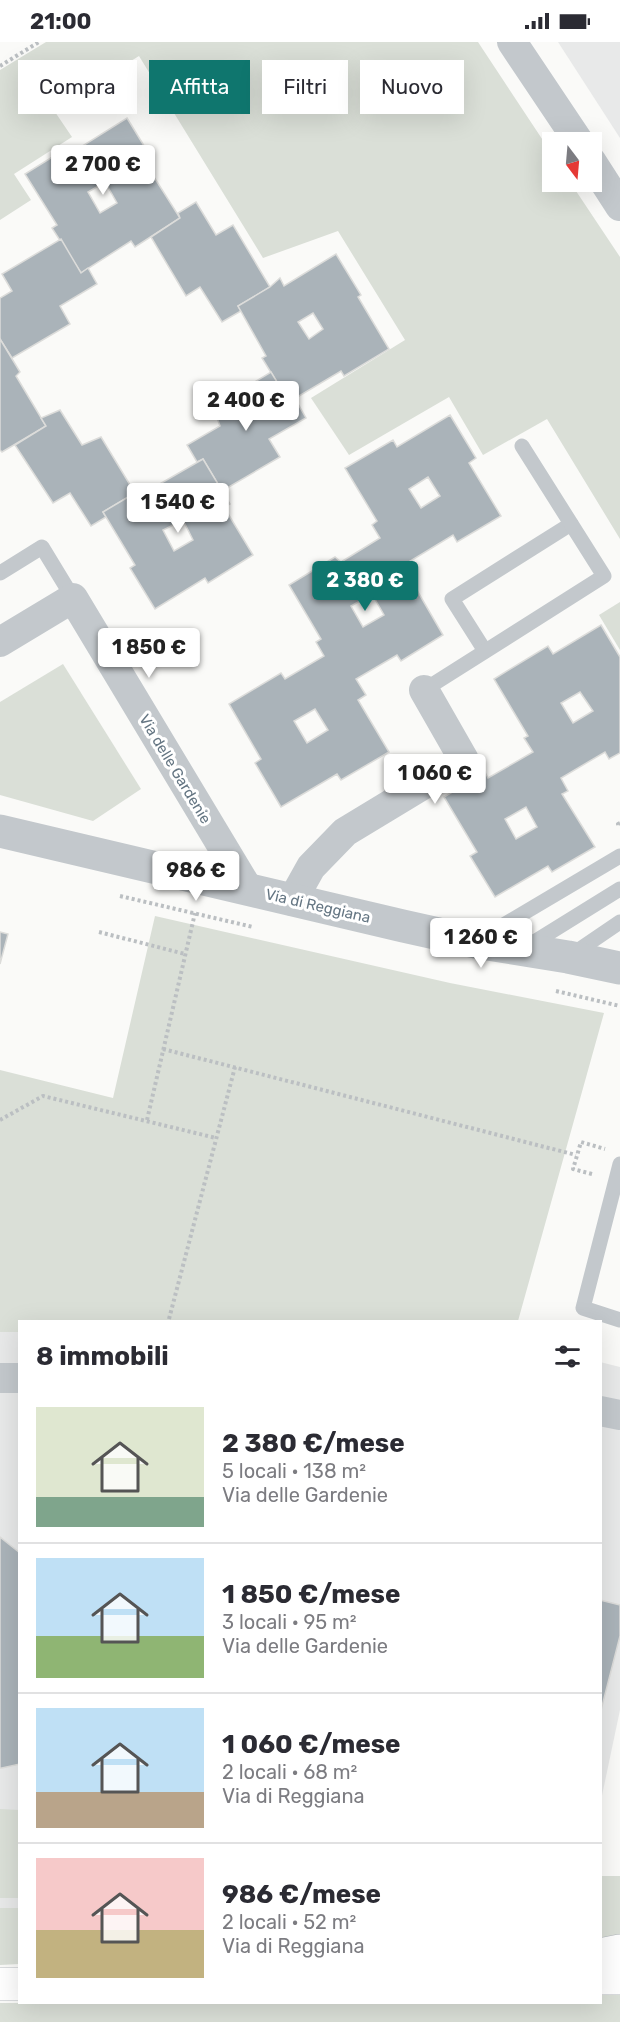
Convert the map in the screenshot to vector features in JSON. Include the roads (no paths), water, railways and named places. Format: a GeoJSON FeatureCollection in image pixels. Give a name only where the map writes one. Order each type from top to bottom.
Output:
{"type":"FeatureCollection","features":[{"type":"Feature","properties":{"kind":"highway"},"geometry":{"type":"LineString","coordinates":[[602,1954],[620,1951]]}},
{"type":"Feature","properties":{"kind":"highway"},"geometry":{"type":"LineString","coordinates":[[602,1978],[620,1978]]}},
{"type":"Feature","properties":{"kind":"highway"},"geometry":{"type":"LineString","coordinates":[[0,1984],[18,1984]]}},
{"type":"Feature","properties":{"kind":"street"},"geometry":{"type":"LineString","coordinates":[[512,42],[572,132]]}},
{"type":"Feature","properties":{"kind":"street"},"geometry":{"type":"LineString","coordinates":[[602,178],[620,206]]}},
{"type":"Feature","properties":{"kind":"street"},"geometry":{"type":"LineString","coordinates":[[0,642],[73,598]]}},
{"type":"Feature","properties":{"kind":"street","name":"Via delle Gardenie"},"geometry":{"type":"LineString","coordinates":[[73,598],[248,890]]}},
{"type":"Feature","properties":{"kind":"street"},"geometry":{"type":"LineString","coordinates":[[292,901],[311,867],[345,832],[464,760],[424,690]]}},
{"type":"Feature","properties":{"kind":"street","name":"Via di Reggiana"},"geometry":{"type":"LineString","coordinates":[[0,831],[475,942],[620,968]]}},
{"type":"Feature","properties":{"kind":"street","name":"Via di Reggiana"},"geometry":{"type":"LineString","coordinates":[[568,957],[620,955]]}},
{"type":"Feature","properties":{"kind":"street"},"geometry":{"type":"LineString","coordinates":[[0,1378],[18,1378]]}},
{"type":"Feature","properties":{"kind":"street"},"geometry":{"type":"LineString","coordinates":[[602,1411],[620,1415]]}},
{"type":"Feature","properties":{"kind":"lane"},"geometry":{"type":"LineString","coordinates":[[424,690],[604,576],[522,446]]}},
{"type":"Feature","properties":{"kind":"lane"},"geometry":{"type":"LineString","coordinates":[[485,651],[452,599],[571,524]]}},
{"type":"Feature","properties":{"kind":"lane"},"geometry":{"type":"LineString","coordinates":[[0,573],[42,547],[73,598]]}},
{"type":"Feature","properties":{"kind":"lane"},"geometry":{"type":"LineString","coordinates":[[475,942],[620,856]]}},
{"type":"Feature","properties":{"kind":"lane"},"geometry":{"type":"LineString","coordinates":[[523,950],[620,889]]}},
{"type":"Feature","properties":{"kind":"lane"},"geometry":{"type":"LineString","coordinates":[[568,957],[620,922]]}},
{"type":"Feature","properties":{"kind":"lane"},"geometry":{"type":"LineString","coordinates":[[620,1164],[583,1308],[620,1320]]}}]}
